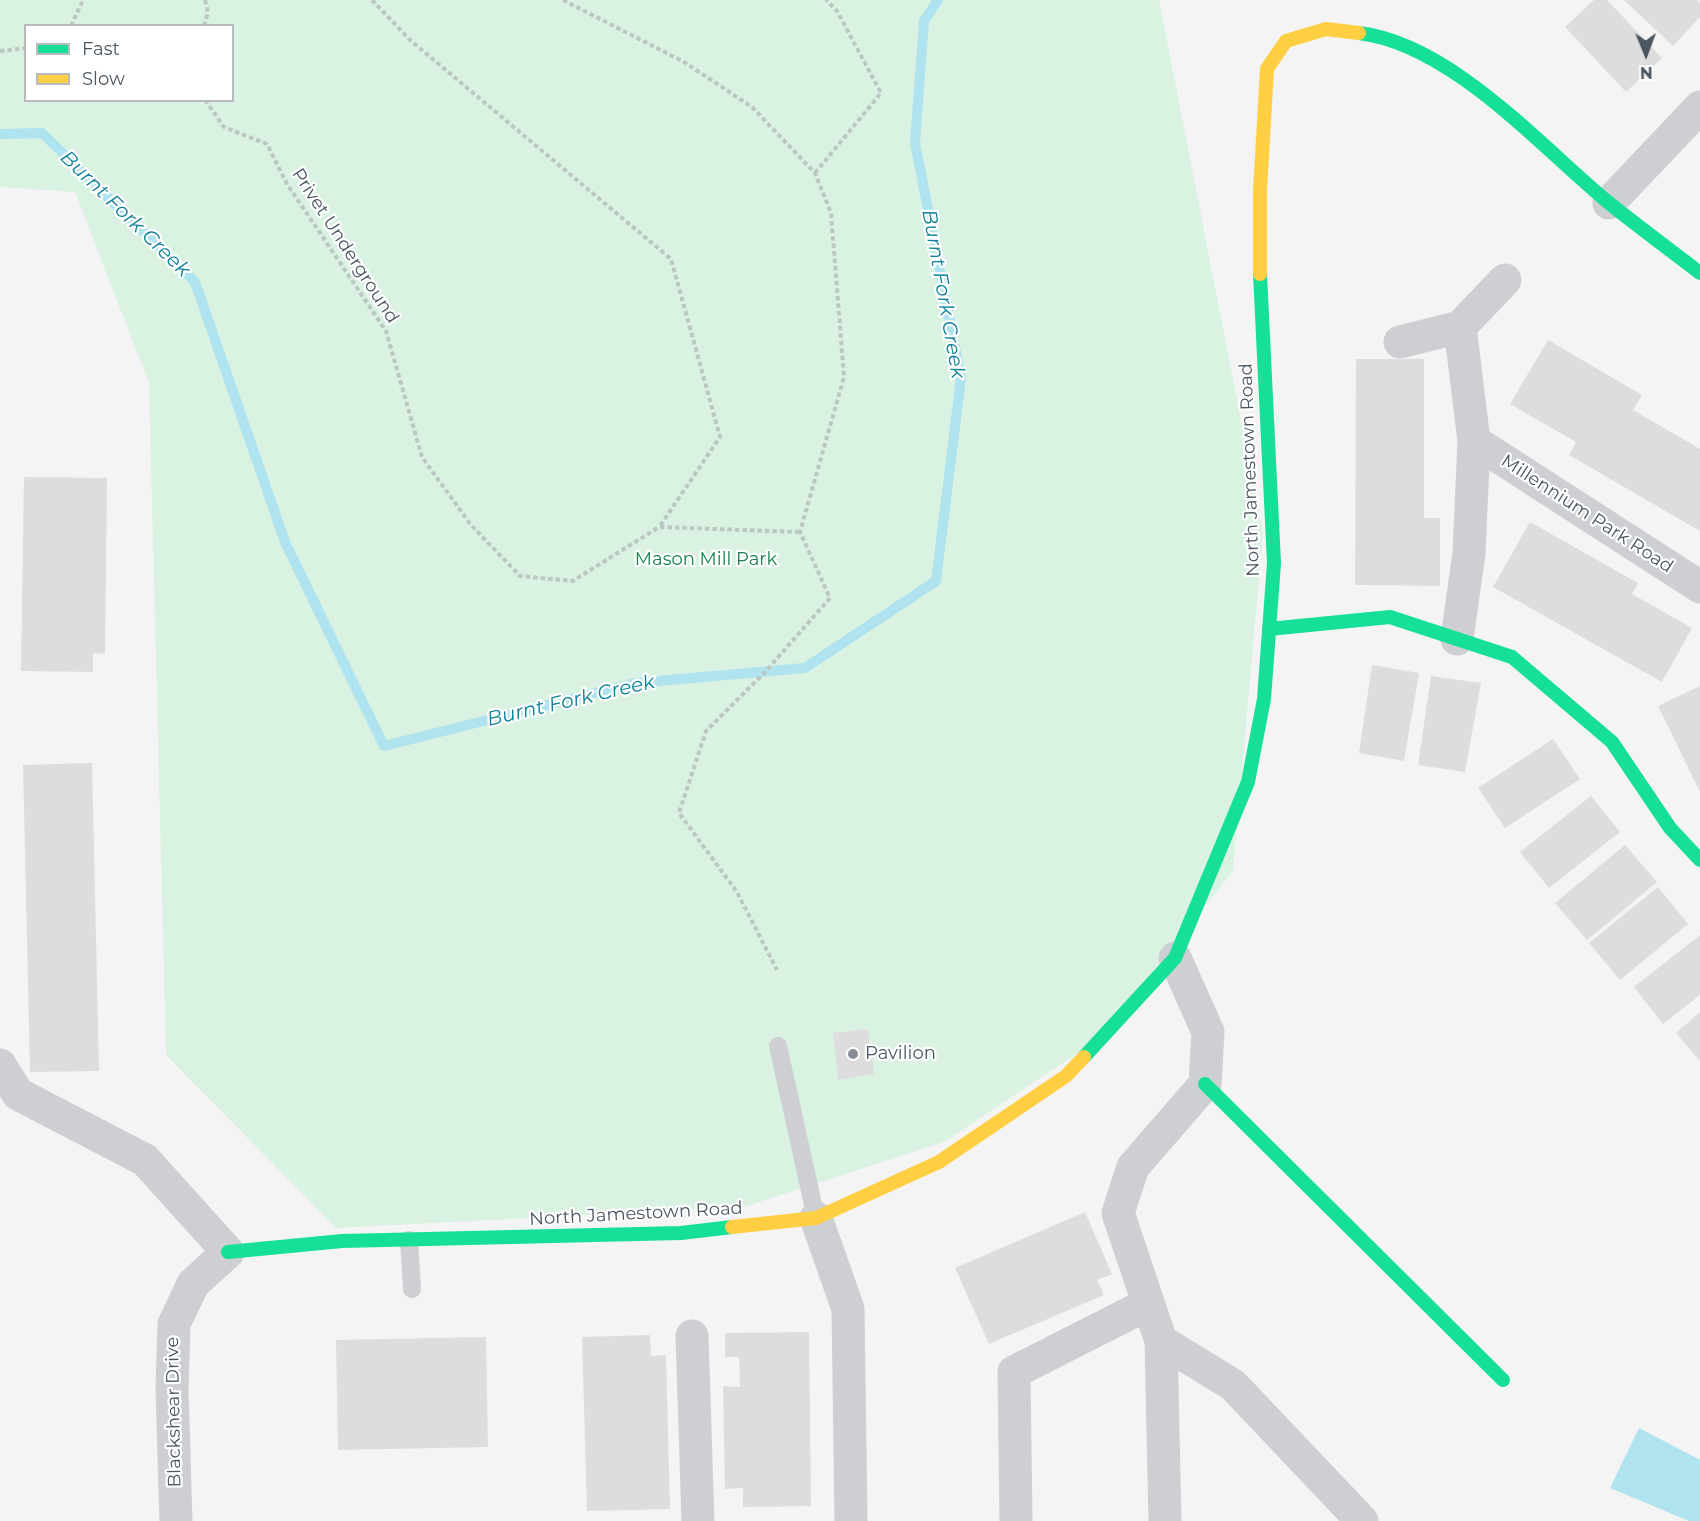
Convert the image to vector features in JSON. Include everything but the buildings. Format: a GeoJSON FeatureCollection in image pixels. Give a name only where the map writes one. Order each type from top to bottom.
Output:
{"type":"FeatureCollection","features":[{"type":"Feature","properties":{"kind":"street","name":"North Jamestown Road"},"geometry":{"type":"LineString","coordinates":[[228,1252],[342,1241],[681,1233],[816,1218],[939,1162],[1066,1076],[1175,958],[1248,782],[1264,699],[1274,563],[1260,309],[1260,191],[1267,69],[1286,41],[1326,29],[1385,36],[1455,72],[1545,146],[1609,203],[1700,273]]}},
{"type":"Feature","properties":{"kind":"street"},"geometry":{"type":"LineString","coordinates":[[1609,203],[1700,107]]}},
{"type":"Feature","properties":{"kind":"street"},"geometry":{"type":"LineString","coordinates":[[1400,342],[1460,327],[1505,280]]}},
{"type":"Feature","properties":{"kind":"street"},"geometry":{"type":"LineString","coordinates":[[1457,639],[1469,553],[1474,441],[1460,327]]}},
{"type":"Feature","properties":{"kind":"street","name":"Millennium Park Road"},"geometry":{"type":"LineString","coordinates":[[1474,441],[1700,587]]}},
{"type":"Feature","properties":{"kind":"street"},"geometry":{"type":"LineString","coordinates":[[1269,629],[1390,617],[1512,657],[1612,742],[1670,828],[1700,860]]}},
{"type":"Feature","properties":{"kind":"street"},"geometry":{"type":"LineString","coordinates":[[1165,1521],[1161,1341],[1118,1213],[1133,1167],[1206,1084],[1208,1032],[1175,958]]}},
{"type":"Feature","properties":{"kind":"street"},"geometry":{"type":"LineString","coordinates":[[0,1065],[18,1094],[145,1160],[228,1252]]}},
{"type":"Feature","properties":{"kind":"street"},"geometry":{"type":"LineString","coordinates":[[1206,1084],[1503,1380]]}},
{"type":"Feature","properties":{"kind":"street"},"geometry":{"type":"LineString","coordinates":[[816,1218],[848,1309],[851,1521]]}},
{"type":"Feature","properties":{"kind":"street","name":"Blackshear Drive"},"geometry":{"type":"LineString","coordinates":[[176,1521],[172,1390],[174,1324],[193,1284],[228,1252]]}},
{"type":"Feature","properties":{"kind":"street"},"geometry":{"type":"LineString","coordinates":[[1016,1521],[1014,1372],[1148,1304]]}},
{"type":"Feature","properties":{"kind":"street"},"geometry":{"type":"LineString","coordinates":[[692,1336],[698,1521]]}},
{"type":"Feature","properties":{"kind":"street"},"geometry":{"type":"LineString","coordinates":[[1161,1341],[1233,1385],[1362,1521]]}},
{"type":"Feature","properties":{"kind":"lane"},"geometry":{"type":"LineString","coordinates":[[778,1046],[816,1218]]}},
{"type":"Feature","properties":{"kind":"lane"},"geometry":{"type":"LineString","coordinates":[[410,1240],[412,1289]]}},
{"type":"Feature","properties":{"kind":"path"},"geometry":{"type":"LineString","coordinates":[[72,24],[83,0]]}},
{"type":"Feature","properties":{"kind":"path"},"geometry":{"type":"LineString","coordinates":[[205,0],[208,12],[205,24]]}},
{"type":"Feature","properties":{"kind":"path"},"geometry":{"type":"LineString","coordinates":[[372,0],[410,40],[671,259],[720,437],[659,527]]}},
{"type":"Feature","properties":{"kind":"path"},"geometry":{"type":"LineString","coordinates":[[563,0],[684,62],[752,107],[815,173],[831,213],[844,377],[800,532],[830,598],[766,671],[706,731],[679,813],[737,892],[777,970]]}},
{"type":"Feature","properties":{"kind":"path"},"geometry":{"type":"LineString","coordinates":[[815,173],[880,93],[837,11],[826,0]]}},
{"type":"Feature","properties":{"kind":"path"},"geometry":{"type":"LineString","coordinates":[[0,51],[24,48]]}},
{"type":"Feature","properties":{"kind":"path","name":"Privet Underground"},"geometry":{"type":"LineString","coordinates":[[206,102],[224,127],[267,144],[287,184],[386,331],[422,457],[471,525],[520,576],[573,581],[659,527]]}},
{"type":"Feature","properties":{"kind":"path"},"geometry":{"type":"LineString","coordinates":[[659,527],[800,532]]}},
{"type":"Feature","properties":{"kind":"green space","name":"Mason Mill Park"},"geometry":{"type":"Polygon","coordinates":[[[0,0],[1159,0],[1263,533],[1233,871],[1100,1038],[944,1142],[744,1207],[336,1228],[166,1055],[149,383],[75,192],[0,187],[0,0]]]}},
{"type":"Feature","properties":{"kind":"water"},"geometry":{"type":"Polygon","coordinates":[[[1639,1428],[1700,1460],[1700,1521],[1689,1521],[1610,1488],[1639,1428]]]}},
{"type":"Feature","properties":{"kind":"waterway","name":"Burnt Fork Creek"},"geometry":{"type":"LineString","coordinates":[[0,134],[42,133],[195,282],[285,542],[384,746],[635,683],[805,668],[936,581],[961,378],[915,143],[924,21],[938,0]]}},
{"type":"Feature","properties":{"kind":"traffic: fast"},"geometry":{"type":"LineString","coordinates":[[1359,33],[1393,41],[1427,56],[1460,77],[1524,127],[1609,203],[1700,273]]}},
{"type":"Feature","properties":{"kind":"traffic: fast"},"geometry":{"type":"LineString","coordinates":[[1084,1057],[1175,958],[1248,782],[1264,699],[1274,563],[1260,274]]}},
{"type":"Feature","properties":{"kind":"traffic: fast"},"geometry":{"type":"LineString","coordinates":[[1269,629],[1390,617],[1512,657],[1612,742],[1670,828],[1700,860]]}},
{"type":"Feature","properties":{"kind":"traffic: fast"},"geometry":{"type":"LineString","coordinates":[[1205,1084],[1503,1380]]}},
{"type":"Feature","properties":{"kind":"traffic: fast"},"geometry":{"type":"LineString","coordinates":[[228,1252],[342,1241],[681,1233],[732,1227]]}},
{"type":"Feature","properties":{"kind":"traffic: slow"},"geometry":{"type":"LineString","coordinates":[[1260,274],[1260,191],[1267,69],[1286,41],[1326,29],[1359,33]]}},
{"type":"Feature","properties":{"kind":"traffic: slow"},"geometry":{"type":"LineString","coordinates":[[732,1227],[816,1218],[939,1162],[1066,1076],[1084,1057]]}},
{"type":"Feature","properties":{"kind":"place","name":"Pavilion"},"geometry":{"type":"Point","coordinates":[853,1054]}}]}
